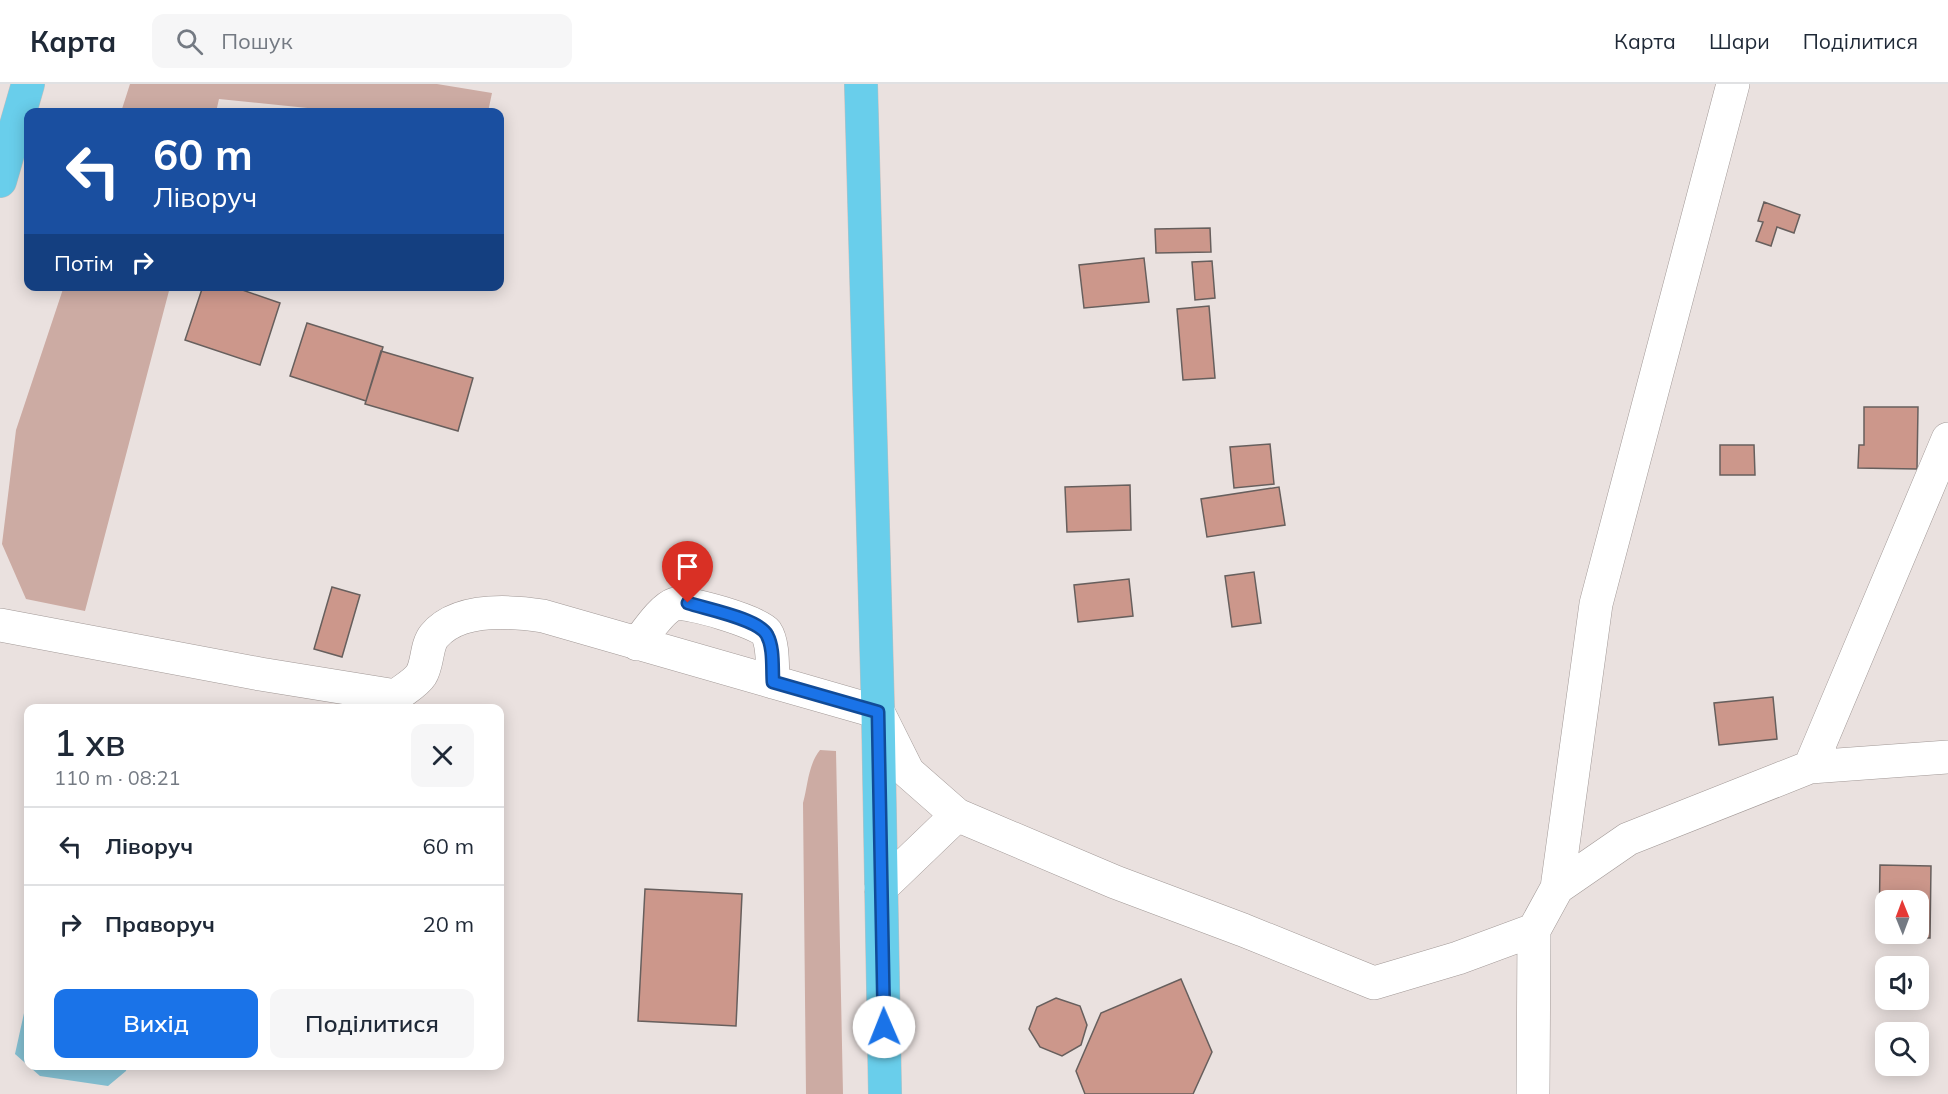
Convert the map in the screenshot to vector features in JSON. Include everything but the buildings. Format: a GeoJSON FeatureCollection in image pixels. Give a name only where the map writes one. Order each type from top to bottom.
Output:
{"type":"FeatureCollection","features":[{"type":"Feature","properties":{"kind":"highway"},"geometry":{"type":"LineString","coordinates":[[0,181],[28,84]]}},
{"type":"Feature","properties":{"kind":"highway"},"geometry":{"type":"LineString","coordinates":[[861,84],[878,712],[885,1094]]}},
{"type":"Feature","properties":{"kind":"street"},"geometry":{"type":"LineString","coordinates":[[1533,1094],[1534,930],[1557,888],[1596,604],[1733,84]]}},
{"type":"Feature","properties":{"kind":"street"},"geometry":{"type":"LineString","coordinates":[[1810,767],[1948,440]]}},
{"type":"Feature","properties":{"kind":"street"},"geometry":{"type":"LineString","coordinates":[[637,644],[667,608],[675,604],[688,603],[756,624],[766,633],[771,647],[773,682]]}},
{"type":"Feature","properties":{"kind":"street"},"geometry":{"type":"LineString","coordinates":[[0,626],[261,674],[396,696],[421,676],[433,637],[454,621],[477,615],[518,612],[543,616],[878,712],[908,772],[957,815],[1115,882],[1374,983],[1458,958],[1534,930]]}},
{"type":"Feature","properties":{"kind":"street"},"geometry":{"type":"LineString","coordinates":[[1557,888],[1628,839],[1810,767],[1948,757]]}},
{"type":"Feature","properties":{"kind":"street"},"geometry":{"type":"LineString","coordinates":[[881,888],[957,815]]}},
{"type":"Feature","properties":{"kind":"shaded area"},"geometry":{"type":"Polygon","coordinates":[[[130,84],[437,84],[492,93],[489,108],[307,108],[219,99],[217,108],[122,108],[130,84]]]}},
{"type":"Feature","properties":{"kind":"shaded area"},"geometry":{"type":"Polygon","coordinates":[[[62,291],[169,291],[85,611],[26,599],[2,544],[16,430],[62,291]]]}},
{"type":"Feature","properties":{"kind":"shaded area"},"geometry":{"type":"Polygon","coordinates":[[[820,750],[836,751],[843,1094],[806,1094],[803,803],[811,769],[820,750]]]}},
{"type":"Feature","properties":{"kind":"water"},"geometry":{"type":"Polygon","coordinates":[[[24,1013],[24,1062],[15,1054],[24,1013]]]}},
{"type":"Feature","properties":{"kind":"water"},"geometry":{"type":"Polygon","coordinates":[[[33,1070],[126,1070],[108,1086],[40,1076],[33,1070]]]}},
{"type":"Feature","properties":{"kind":"route"},"geometry":{"type":"LineString","coordinates":[[688,603],[756,624],[766,633],[771,647],[773,682],[878,712],[884,1027]]}}]}
